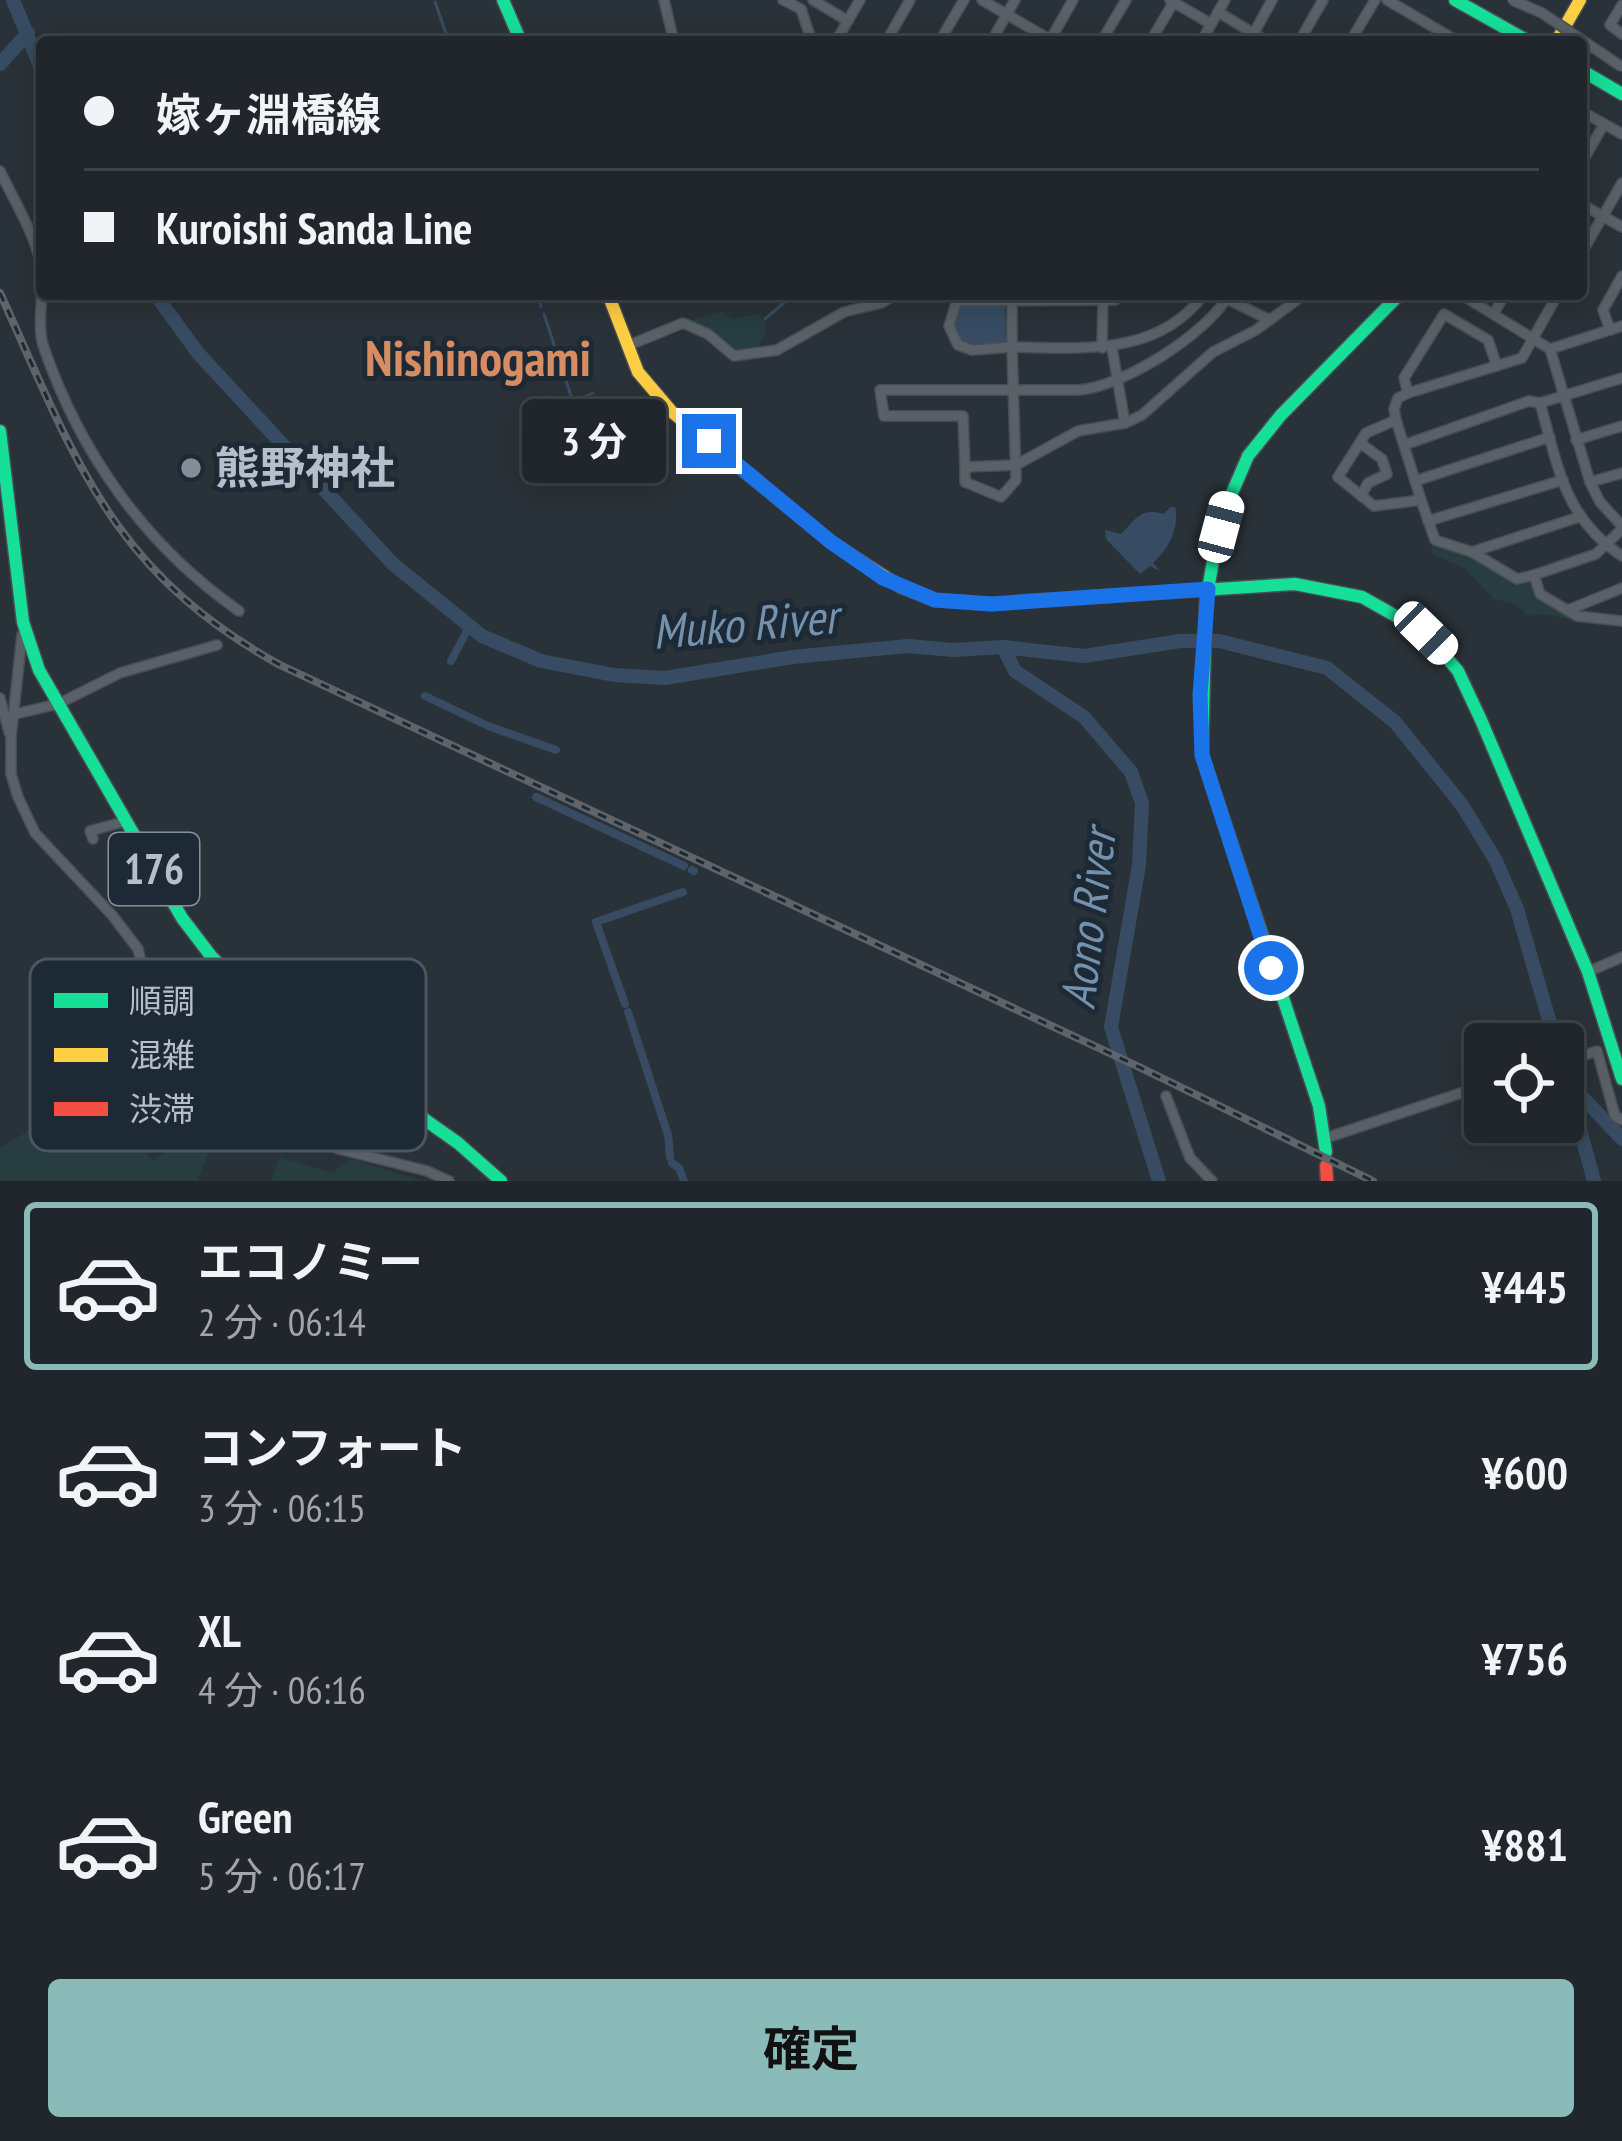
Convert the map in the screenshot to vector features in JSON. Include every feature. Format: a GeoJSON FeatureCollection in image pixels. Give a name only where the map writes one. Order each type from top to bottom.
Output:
{"type":"FeatureCollection","features":[{"type":"Feature","properties":{"kind":"main road"},"geometry":{"type":"LineString","coordinates":[[503,0],[518,36]]}},
{"type":"Feature","properties":{"kind":"main road"},"geometry":{"type":"LineString","coordinates":[[1456,0],[1519,36]]}},
{"type":"Feature","properties":{"kind":"main road"},"geometry":{"type":"LineString","coordinates":[[1559,36],[1580,0]]}},
{"type":"Feature","properties":{"kind":"main road"},"geometry":{"type":"LineString","coordinates":[[1587,74],[1622,94]]}},
{"type":"Feature","properties":{"kind":"main road"},"geometry":{"type":"LineString","coordinates":[[610,300],[638,372],[672,412],[831,542],[901,587],[962,604],[1208,594],[1295,584],[1339,590],[1408,620],[1445,652],[1481,720],[1588,972],[1622,1078]]}},
{"type":"Feature","properties":{"kind":"main road"},"geometry":{"type":"LineString","coordinates":[[1326,1159],[1318,1106],[1202,755],[1200,695],[1208,594],[1228,499],[1249,456],[1394,300]]}},
{"type":"Feature","properties":{"kind":"main road","name":"176"},"geometry":{"type":"LineString","coordinates":[[0,431],[22,622],[39,670],[182,917],[215,959]]}},
{"type":"Feature","properties":{"kind":"main road","name":"176"},"geometry":{"type":"LineString","coordinates":[[426,1121],[501,1181]]}},
{"type":"Feature","properties":{"kind":"street"},"geometry":{"type":"LineString","coordinates":[[664,0],[673,36]]}},
{"type":"Feature","properties":{"kind":"street"},"geometry":{"type":"LineString","coordinates":[[783,0],[801,9],[810,36]]}},
{"type":"Feature","properties":{"kind":"street"},"geometry":{"type":"LineString","coordinates":[[813,0],[848,21]]}},
{"type":"Feature","properties":{"kind":"street"},"geometry":{"type":"LineString","coordinates":[[839,36],[860,0]]}},
{"type":"Feature","properties":{"kind":"street"},"geometry":{"type":"LineString","coordinates":[[889,36],[910,0]]}},
{"type":"Feature","properties":{"kind":"street"},"geometry":{"type":"LineString","coordinates":[[943,36],[964,0]]}},
{"type":"Feature","properties":{"kind":"street"},"geometry":{"type":"LineString","coordinates":[[982,0],[1042,36]]}},
{"type":"Feature","properties":{"kind":"street"},"geometry":{"type":"LineString","coordinates":[[994,36],[1015,0]]}},
{"type":"Feature","properties":{"kind":"street"},"geometry":{"type":"LineString","coordinates":[[1054,36],[1073,0]]}},
{"type":"Feature","properties":{"kind":"street"},"geometry":{"type":"LineString","coordinates":[[1105,36],[1126,0]]}},
{"type":"Feature","properties":{"kind":"street"},"geometry":{"type":"LineString","coordinates":[[1204,36],[1225,0]]}},
{"type":"Feature","properties":{"kind":"street"},"geometry":{"type":"LineString","coordinates":[[1252,36],[1272,0]]}},
{"type":"Feature","properties":{"kind":"street"},"geometry":{"type":"LineString","coordinates":[[1302,36],[1323,0]]}},
{"type":"Feature","properties":{"kind":"street"},"geometry":{"type":"LineString","coordinates":[[1357,36],[1375,0]]}},
{"type":"Feature","properties":{"kind":"street"},"geometry":{"type":"LineString","coordinates":[[1387,0],[1449,36]]}},
{"type":"Feature","properties":{"kind":"street"},"geometry":{"type":"LineString","coordinates":[[1512,0],[1576,36]]}},
{"type":"Feature","properties":{"kind":"street"},"geometry":{"type":"LineString","coordinates":[[1153,36],[1173,1],[1211,24]]}},
{"type":"Feature","properties":{"kind":"street"},"geometry":{"type":"LineString","coordinates":[[1622,5],[1610,25],[1622,34]]}},
{"type":"Feature","properties":{"kind":"street"},"geometry":{"type":"LineString","coordinates":[[1218,12],[1248,36]]}},
{"type":"Feature","properties":{"kind":"street"},"geometry":{"type":"LineString","coordinates":[[1587,43],[1622,67]]}},
{"type":"Feature","properties":{"kind":"street"},"geometry":{"type":"LineString","coordinates":[[1587,114],[1622,134]]}},
{"type":"Feature","properties":{"kind":"street"},"geometry":{"type":"LineString","coordinates":[[1587,154],[1604,124]]}},
{"type":"Feature","properties":{"kind":"street"},"geometry":{"type":"LineString","coordinates":[[0,171],[36,254]]}},
{"type":"Feature","properties":{"kind":"street"},"geometry":{"type":"LineString","coordinates":[[1587,244],[1622,183]]}},
{"type":"Feature","properties":{"kind":"street"},"geometry":{"type":"LineString","coordinates":[[1587,208],[1622,227]]}},
{"type":"Feature","properties":{"kind":"street"},"geometry":{"type":"LineString","coordinates":[[1610,330],[1603,310],[1622,276]]}},
{"type":"Feature","properties":{"kind":"street"},"geometry":{"type":"LineString","coordinates":[[43,300],[44,346],[89,451],[164,550],[191,577],[239,611]]}},
{"type":"Feature","properties":{"kind":"street"},"geometry":{"type":"LineString","coordinates":[[625,346],[683,323],[708,334],[734,356],[762,354],[812,333],[844,312],[886,300]]}},
{"type":"Feature","properties":{"kind":"street"},"geometry":{"type":"LineString","coordinates":[[957,300],[949,326],[958,346],[973,350],[1107,348],[1163,329],[1200,300]]}},
{"type":"Feature","properties":{"kind":"street"},"geometry":{"type":"LineString","coordinates":[[1012,300],[1012,347],[1014,389],[1016,480],[1001,496],[965,482],[963,416],[884,416],[880,390],[1014,389],[1092,389],[1117,380],[1196,332],[1226,300]]}},
{"type":"Feature","properties":{"kind":"street"},"geometry":{"type":"LineString","coordinates":[[1103,300],[1107,348],[1125,423]]}},
{"type":"Feature","properties":{"kind":"street"},"geometry":{"type":"LineString","coordinates":[[1229,300],[1270,320]]}},
{"type":"Feature","properties":{"kind":"street"},"geometry":{"type":"LineString","coordinates":[[965,466],[1016,465],[1078,430],[1125,423],[1160,402],[1213,352],[1297,300]]}},
{"type":"Feature","properties":{"kind":"street"},"geometry":{"type":"LineString","coordinates":[[1471,300],[1533,337],[1550,349],[1590,482],[1621,524],[1596,554],[1517,579],[1472,552],[1435,540],[1396,420],[1398,398],[1522,358],[1533,337],[1555,300]]}},
{"type":"Feature","properties":{"kind":"street"},"geometry":{"type":"LineString","coordinates":[[1494,313],[1502,300]]}},
{"type":"Feature","properties":{"kind":"street"},"geometry":{"type":"LineString","coordinates":[[1408,393],[1404,378],[1444,314],[1488,340],[1497,366]]}},
{"type":"Feature","properties":{"kind":"street"},"geometry":{"type":"LineString","coordinates":[[1550,349],[1622,326]]}},
{"type":"Feature","properties":{"kind":"street"},"geometry":{"type":"LineString","coordinates":[[1404,445],[1529,401],[1540,403],[1622,378]]}},
{"type":"Feature","properties":{"kind":"street"},"geometry":{"type":"LineString","coordinates":[[1540,403],[1579,517],[1622,556]]}},
{"type":"Feature","properties":{"kind":"street"},"geometry":{"type":"LineString","coordinates":[[1396,420],[1366,434],[1338,477],[1374,506],[1420,500]]}},
{"type":"Feature","properties":{"kind":"street"},"geometry":{"type":"LineString","coordinates":[[1576,440],[1622,426]]}},
{"type":"Feature","properties":{"kind":"street"},"geometry":{"type":"LineString","coordinates":[[1415,481],[1550,437]]}},
{"type":"Feature","properties":{"kind":"street"},"geometry":{"type":"LineString","coordinates":[[1360,443],[1382,459],[1387,474],[1368,483],[1361,496]]}},
{"type":"Feature","properties":{"kind":"street"},"geometry":{"type":"LineString","coordinates":[[1590,482],[1622,472]]}},
{"type":"Feature","properties":{"kind":"street"},"geometry":{"type":"LineString","coordinates":[[1428,521],[1563,480]]}},
{"type":"Feature","properties":{"kind":"street"},"geometry":{"type":"LineString","coordinates":[[1472,552],[1579,517]]}},
{"type":"Feature","properties":{"kind":"street"},"geometry":{"type":"LineString","coordinates":[[1534,575],[1540,594],[1577,616],[1622,621]]}},
{"type":"Feature","properties":{"kind":"street"},"geometry":{"type":"LineString","coordinates":[[1568,610],[1622,588]]}},
{"type":"Feature","properties":{"kind":"street"},"geometry":{"type":"LineString","coordinates":[[10,737],[22,622]]}},
{"type":"Feature","properties":{"kind":"street"},"geometry":{"type":"LineString","coordinates":[[15,714],[58,704],[120,674],[217,645]]}},
{"type":"Feature","properties":{"kind":"street"},"geometry":{"type":"LineString","coordinates":[[0,698],[10,737],[11,774],[35,833],[112,915],[140,959]]}},
{"type":"Feature","properties":{"kind":"street"},"geometry":{"type":"LineString","coordinates":[[93,839],[90,831],[126,820]]}},
{"type":"Feature","properties":{"kind":"street"},"geometry":{"type":"LineString","coordinates":[[1588,972],[1622,957]]}},
{"type":"Feature","properties":{"kind":"street"},"geometry":{"type":"LineString","coordinates":[[1584,1055],[1598,1051],[1616,1116],[1622,1120]]}},
{"type":"Feature","properties":{"kind":"street"},"geometry":{"type":"LineString","coordinates":[[1326,1159],[1464,1095]]}},
{"type":"Feature","properties":{"kind":"street"},"geometry":{"type":"LineString","coordinates":[[1166,1096],[1190,1158],[1212,1181]]}},
{"type":"Feature","properties":{"kind":"street"},"geometry":{"type":"LineString","coordinates":[[351,1151],[449,1181]]}},
{"type":"Feature","properties":{"kind":"green space"},"geometry":{"type":"Polygon","coordinates":[[[722,311],[733,319],[757,314],[765,319],[766,333],[752,356],[734,356],[683,323],[722,311]]]}},
{"type":"Feature","properties":{"kind":"green space"},"geometry":{"type":"Polygon","coordinates":[[[1431,542],[1533,583],[1578,618],[1529,616],[1515,604],[1493,599],[1465,568],[1433,555],[1431,542]]]}},
{"type":"Feature","properties":{"kind":"green space"},"geometry":{"type":"Polygon","coordinates":[[[30,1127],[30,1151],[144,1151],[154,1161],[166,1151],[209,1151],[197,1181],[0,1181],[0,1148],[30,1127]]]}},
{"type":"Feature","properties":{"kind":"green space"},"geometry":{"type":"Polygon","coordinates":[[[280,1157],[332,1173],[351,1159],[422,1181],[271,1181],[280,1157]]]}},
{"type":"Feature","properties":{"kind":"water"},"geometry":{"type":"Polygon","coordinates":[[[1005,304],[1006,344],[968,347],[959,342],[952,320],[958,305],[1005,304]]]}},
{"type":"Feature","properties":{"kind":"water"},"geometry":{"type":"Polygon","coordinates":[[[1171,507],[1176,515],[1174,531],[1153,563],[1160,571],[1150,566],[1140,574],[1106,539],[1105,530],[1121,534],[1144,514],[1163,514],[1171,507]]]}},
{"type":"Feature","properties":{"kind":"waterway","name":"Muko River"},"geometry":{"type":"LineString","coordinates":[[13,0],[36,56]]}},
{"type":"Feature","properties":{"kind":"waterway"},"geometry":{"type":"LineString","coordinates":[[435,2],[447,36]]}},
{"type":"Feature","properties":{"kind":"waterway"},"geometry":{"type":"LineString","coordinates":[[0,64],[28,33]]}},
{"type":"Feature","properties":{"kind":"waterway","name":"Muko River"},"geometry":{"type":"LineString","coordinates":[[159,300],[198,353],[393,564],[482,636],[541,661],[614,675],[665,678],[793,657],[908,646],[1003,647],[1084,656],[1180,641],[1219,641],[1327,668],[1395,722],[1462,805],[1496,861],[1517,909],[1550,1023]]}},
{"type":"Feature","properties":{"kind":"waterway"},"geometry":{"type":"LineString","coordinates":[[539,300],[541,307]]}},
{"type":"Feature","properties":{"kind":"waterway"},"geometry":{"type":"LineString","coordinates":[[765,319],[787,300]]}},
{"type":"Feature","properties":{"kind":"waterway"},"geometry":{"type":"LineString","coordinates":[[544,314],[573,402],[593,393]]}},
{"type":"Feature","properties":{"kind":"waterway"},"geometry":{"type":"LineString","coordinates":[[451,661],[469,627]]}},
{"type":"Feature","properties":{"kind":"waterway","name":"Aono River"},"geometry":{"type":"LineString","coordinates":[[1003,647],[1015,671],[1084,717],[1131,772],[1142,803],[1139,865],[1111,1027],[1159,1181]]}},
{"type":"Feature","properties":{"kind":"waterway"},"geometry":{"type":"LineString","coordinates":[[425,696],[488,726],[556,750]]}},
{"type":"Feature","properties":{"kind":"waterway"},"geometry":{"type":"LineString","coordinates":[[536,797],[684,866]]}},
{"type":"Feature","properties":{"kind":"waterway"},"geometry":{"type":"LineString","coordinates":[[625,1004],[596,922],[683,892]]}},
{"type":"Feature","properties":{"kind":"waterway"},"geometry":{"type":"LineString","coordinates":[[628,1012],[668,1135],[670,1157]]}},
{"type":"Feature","properties":{"kind":"waterway"},"geometry":{"type":"LineString","coordinates":[[1584,1099],[1622,1139]]}},
{"type":"Feature","properties":{"kind":"waterway","name":"Muko River"},"geometry":{"type":"LineString","coordinates":[[1584,1143],[1594,1181]]}},
{"type":"Feature","properties":{"kind":"waterway"},"geometry":{"type":"LineString","coordinates":[[672,1163],[684,1181]]}},
{"type":"Feature","properties":{"kind":"railway"},"geometry":{"type":"LineString","coordinates":[[0,293],[77,459],[105,506],[175,591],[222,629],[280,665],[1373,1181]]}},
{"type":"Feature","properties":{"kind":"traffic: fast"},"geometry":{"type":"LineString","coordinates":[[503,0],[518,36]]}},
{"type":"Feature","properties":{"kind":"traffic: fast"},"geometry":{"type":"LineString","coordinates":[[1455,0],[1519,36]]}},
{"type":"Feature","properties":{"kind":"traffic: fast"},"geometry":{"type":"LineString","coordinates":[[1587,74],[1622,94]]}},
{"type":"Feature","properties":{"kind":"traffic: fast"},"geometry":{"type":"LineString","coordinates":[[1326,1152],[1319,1106],[1202,755],[1206,601],[1220,521],[1248,456],[1281,415],[1394,300]]}},
{"type":"Feature","properties":{"kind":"traffic: fast"},"geometry":{"type":"LineString","coordinates":[[0,431],[23,622],[39,670],[182,918],[214,959]]}},
{"type":"Feature","properties":{"kind":"traffic: fast"},"geometry":{"type":"LineString","coordinates":[[1030,601],[1295,584],[1362,597],[1426,633],[1458,671],[1481,720],[1588,972],[1622,1079]]}},
{"type":"Feature","properties":{"kind":"traffic: fast"},"geometry":{"type":"LineString","coordinates":[[426,1120],[501,1181]]}},
{"type":"Feature","properties":{"kind":"traffic: slow"},"geometry":{"type":"LineString","coordinates":[[1559,36],[1580,0]]}},
{"type":"Feature","properties":{"kind":"traffic: slow"},"geometry":{"type":"LineString","coordinates":[[610,300],[638,372],[672,412],[831,542],[901,587],[935,600],[1030,601]]}},
{"type":"Feature","properties":{"kind":"traffic: jam"},"geometry":{"type":"LineString","coordinates":[[1326,1166],[1327,1181]]}},
{"type":"Feature","properties":{"kind":"place","name":"熊野神社"},"geometry":{"type":"Point","coordinates":[191,468]}},
{"type":"Feature","properties":{"kind":"district","name":"Nishinogami"},"geometry":{"type":"Point","coordinates":[478,358]}},
{"type":"Feature","properties":{"kind":"route"},"geometry":{"type":"LineString","coordinates":[[709,441],[831,542],[883,578],[935,600],[992,604],[1208,589],[1200,695],[1202,755],[1271,968]]}}]}
